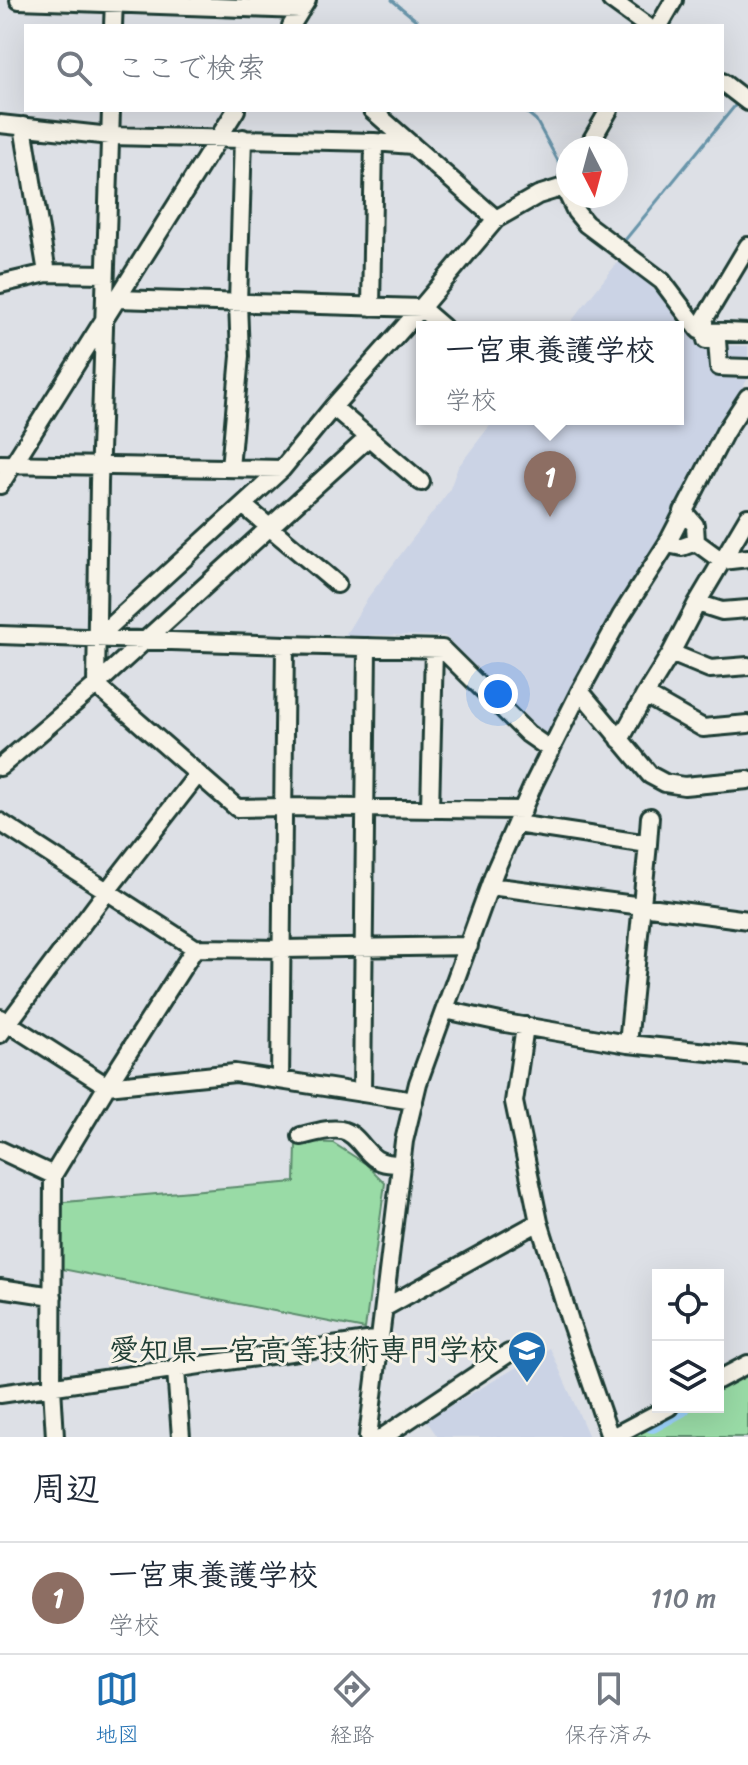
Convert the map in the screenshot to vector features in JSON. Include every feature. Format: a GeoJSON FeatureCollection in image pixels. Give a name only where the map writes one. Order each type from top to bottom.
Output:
{"type":"FeatureCollection","features":[{"type":"Feature","properties":{"kind":"street"},"geometry":{"type":"LineString","coordinates":[[19,0],[304,5]]}},
{"type":"Feature","properties":{"kind":"street"},"geometry":{"type":"LineString","coordinates":[[611,0],[644,24]]}},
{"type":"Feature","properties":{"kind":"street"},"geometry":{"type":"LineString","coordinates":[[660,24],[674,0]]}},
{"type":"Feature","properties":{"kind":"street"},"geometry":{"type":"LineString","coordinates":[[113,24],[114,1]]}},
{"type":"Feature","properties":{"kind":"street"},"geometry":{"type":"LineString","coordinates":[[292,24],[304,5]]}},
{"type":"Feature","properties":{"kind":"street"},"geometry":{"type":"LineString","coordinates":[[724,83],[744,98]]}},
{"type":"Feature","properties":{"kind":"street"},"geometry":{"type":"LineString","coordinates":[[96,685],[111,112]]}},
{"type":"Feature","properties":{"kind":"street"},"geometry":{"type":"LineString","coordinates":[[0,485],[6,464],[104,318],[235,112]]}},
{"type":"Feature","properties":{"kind":"street"},"geometry":{"type":"LineString","coordinates":[[374,112],[496,219]]}},
{"type":"Feature","properties":{"kind":"street"},"geometry":{"type":"LineString","coordinates":[[594,136],[608,112]]}},
{"type":"Feature","properties":{"kind":"street"},"geometry":{"type":"LineString","coordinates":[[0,124],[110,136],[412,145]]}},
{"type":"Feature","properties":{"kind":"street"},"geometry":{"type":"LineString","coordinates":[[23,126],[47,273]]}},
{"type":"Feature","properties":{"kind":"street"},"geometry":{"type":"LineString","coordinates":[[230,468],[240,356],[238,303],[243,138]]}},
{"type":"Feature","properties":{"kind":"street"},"geometry":{"type":"LineString","coordinates":[[371,307],[374,142]]}},
{"type":"Feature","properties":{"kind":"street"},"geometry":{"type":"LineString","coordinates":[[97,638],[282,469],[496,219],[556,187]]}},
{"type":"Feature","properties":{"kind":"street"},"geometry":{"type":"LineString","coordinates":[[575,208],[586,224],[662,281],[699,330],[748,333]]}},
{"type":"Feature","properties":{"kind":"street"},"geometry":{"type":"LineString","coordinates":[[748,246],[705,318],[706,340],[717,340],[719,367],[748,368]]}},
{"type":"Feature","properties":{"kind":"street"},"geometry":{"type":"LineString","coordinates":[[0,284],[47,273],[105,274]]}},
{"type":"Feature","properties":{"kind":"street"},"geometry":{"type":"LineString","coordinates":[[116,299],[421,308],[436,321]]}},
{"type":"Feature","properties":{"kind":"street"},"geometry":{"type":"LineString","coordinates":[[368,1437],[404,1141],[418,1083],[490,886],[551,750],[621,616],[667,544],[725,432],[748,397]]}},
{"type":"Feature","properties":{"kind":"street"},"geometry":{"type":"LineString","coordinates":[[333,407],[421,482]]}},
{"type":"Feature","properties":{"kind":"street"},"geometry":{"type":"LineString","coordinates":[[0,767],[96,685],[369,437]]}},
{"type":"Feature","properties":{"kind":"street"},"geometry":{"type":"LineString","coordinates":[[6,464],[282,469]]}},
{"type":"Feature","properties":{"kind":"street"},"geometry":{"type":"LineString","coordinates":[[243,505],[337,584]]}},
{"type":"Feature","properties":{"kind":"street"},"geometry":{"type":"LineString","coordinates":[[683,511],[695,525],[696,542]]}},
{"type":"Feature","properties":{"kind":"street"},"geometry":{"type":"LineString","coordinates":[[620,740],[748,517]]}},
{"type":"Feature","properties":{"kind":"street"},"geometry":{"type":"LineString","coordinates":[[667,544],[682,547],[696,542]]}},
{"type":"Feature","properties":{"kind":"street"},"geometry":{"type":"LineString","coordinates":[[696,542],[722,561],[748,558]]}},
{"type":"Feature","properties":{"kind":"street"},"geometry":{"type":"LineString","coordinates":[[697,603],[722,611],[748,609]]}},
{"type":"Feature","properties":{"kind":"street"},"geometry":{"type":"LineString","coordinates":[[0,635],[442,649],[528,734],[551,750]]}},
{"type":"Feature","properties":{"kind":"street"},"geometry":{"type":"LineString","coordinates":[[280,1080],[285,645]]}},
{"type":"Feature","properties":{"kind":"street"},"geometry":{"type":"LineString","coordinates":[[362,1093],[367,647]]}},
{"type":"Feature","properties":{"kind":"street"},"geometry":{"type":"LineString","coordinates":[[430,809],[434,649]]}},
{"type":"Feature","properties":{"kind":"street"},"geometry":{"type":"LineString","coordinates":[[671,653],[710,669],[748,666]]}},
{"type":"Feature","properties":{"kind":"street"},"geometry":{"type":"LineString","coordinates":[[96,685],[237,808],[430,809],[519,817],[648,844]]}},
{"type":"Feature","properties":{"kind":"street"},"geometry":{"type":"LineString","coordinates":[[580,691],[650,775],[665,783],[684,786],[748,780]]}},
{"type":"Feature","properties":{"kind":"street"},"geometry":{"type":"LineString","coordinates":[[645,695],[703,728],[748,724]]}},
{"type":"Feature","properties":{"kind":"street"},"geometry":{"type":"LineString","coordinates":[[198,774],[3,1025],[107,1086],[235,1073],[414,1101]]}},
{"type":"Feature","properties":{"kind":"street"},"geometry":{"type":"LineString","coordinates":[[628,1044],[650,817]]}},
{"type":"Feature","properties":{"kind":"street"},"geometry":{"type":"LineString","coordinates":[[0,822],[195,948],[363,948],[467,952]]}},
{"type":"Feature","properties":{"kind":"street"},"geometry":{"type":"LineString","coordinates":[[490,886],[748,920]]}},
{"type":"Feature","properties":{"kind":"street"},"geometry":{"type":"LineString","coordinates":[[55,1437],[52,1387],[53,1175],[195,948]]}},
{"type":"Feature","properties":{"kind":"street"},"geometry":{"type":"LineString","coordinates":[[445,1010],[628,1044],[748,1056]]}},
{"type":"Feature","properties":{"kind":"street"},"geometry":{"type":"LineString","coordinates":[[525,1026],[514,1102],[539,1222],[566,1309],[611,1437],[657,1413]]}},
{"type":"Feature","properties":{"kind":"street"},"geometry":{"type":"LineString","coordinates":[[301,1136],[332,1129],[344,1130],[354,1136],[375,1159],[402,1164]]}},
{"type":"Feature","properties":{"kind":"street"},"geometry":{"type":"LineString","coordinates":[[0,1150],[53,1175]]}},
{"type":"Feature","properties":{"kind":"street"},"geometry":{"type":"LineString","coordinates":[[384,1308],[539,1222]]}},
{"type":"Feature","properties":{"kind":"street"},"geometry":{"type":"LineString","coordinates":[[0,1288],[53,1296]]}},
{"type":"Feature","properties":{"kind":"street"},"geometry":{"type":"LineString","coordinates":[[0,1394],[381,1339]]}},
{"type":"Feature","properties":{"kind":"street"},"geometry":{"type":"LineString","coordinates":[[383,1437],[509,1353]]}},
{"type":"Feature","properties":{"kind":"street"},"geometry":{"type":"LineString","coordinates":[[724,1377],[748,1364]]}},
{"type":"Feature","properties":{"kind":"street"},"geometry":{"type":"LineString","coordinates":[[176,1370],[181,1437]]}},
{"type":"Feature","properties":{"kind":"shaded area"},"geometry":{"type":"Polygon","coordinates":[[[621,258],[690,324],[705,345],[748,346],[748,378],[656,543],[613,608],[546,740],[445,636],[376,635],[343,639],[369,596],[449,491],[458,467],[490,425],[684,425],[684,321],[572,321],[621,258]]]}},
{"type":"Feature","properties":{"kind":"shaded area","name":"愛知県一宮高等技術専門学校"},"geometry":{"type":"Polygon","coordinates":[[[550,1348],[589,1437],[438,1437],[426,1420],[550,1348]]]}},
{"type":"Feature","properties":{"kind":"green space"},"geometry":{"type":"Polygon","coordinates":[[[333,1143],[366,1164],[385,1183],[365,1329],[52,1267],[54,1203],[295,1182],[296,1144],[333,1143]]]}},
{"type":"Feature","properties":{"kind":"green space"},"geometry":{"type":"Polygon","coordinates":[[[748,1373],[748,1437],[632,1437],[673,1413],[724,1413],[724,1385],[748,1373]]]}},
{"type":"Feature","properties":{"kind":"waterway"},"geometry":{"type":"LineString","coordinates":[[392,0],[421,24]]}},
{"type":"Feature","properties":{"kind":"waterway"},"geometry":{"type":"LineString","coordinates":[[621,245],[738,102]]}},
{"type":"Feature","properties":{"kind":"waterway"},"geometry":{"type":"LineString","coordinates":[[526,112],[536,120],[556,157]]}},
{"type":"Feature","properties":{"kind":"waterway"},"geometry":{"type":"LineString","coordinates":[[652,1423],[670,1413]]}},
{"type":"Feature","properties":{"kind":"place","name":"一宮東養護学校"},"geometry":{"type":"Point","coordinates":[550,517]}},
{"type":"Feature","properties":{"kind":"place","name":"愛知県一宮高等技術専門学校"},"geometry":{"type":"Point","coordinates":[527,1384]}}]}
